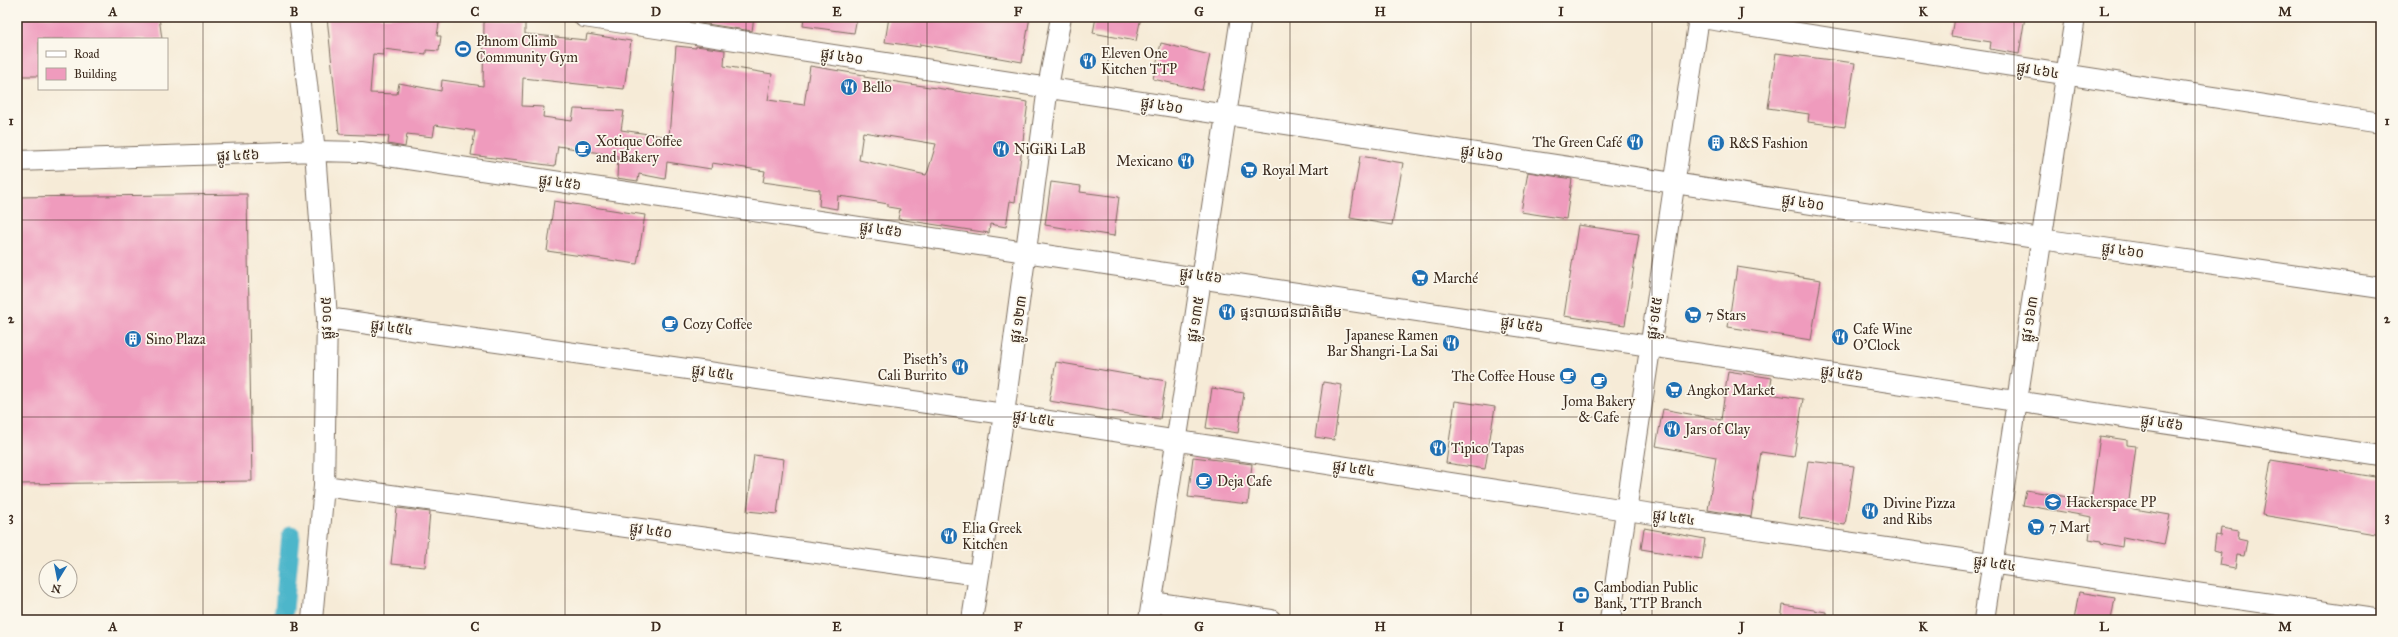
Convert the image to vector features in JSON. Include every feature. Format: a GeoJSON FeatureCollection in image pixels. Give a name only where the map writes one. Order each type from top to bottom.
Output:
{"type":"FeatureCollection","features":[{"type":"Feature","properties":{"kind":"street","name":"ផ្លូវ ១០៥"},"geometry":{"type":"LineString","coordinates":[[299,17],[307,152],[327,318],[324,486],[312,620]]}},
{"type":"Feature","properties":{"kind":"street","name":"ផ្លូវ ៤៦០"},"geometry":{"type":"LineString","coordinates":[[584,17],[2041,239],[2381,288]]}},
{"type":"Feature","properties":{"kind":"street","name":"ផ្លូវ ១២៣"},"geometry":{"type":"LineString","coordinates":[[972,620],[1028,250],[1048,87],[1061,17]]}},
{"type":"Feature","properties":{"kind":"street","name":"ផ្លូវ ១៣៥"},"geometry":{"type":"LineString","coordinates":[[1150,611],[1241,17]]}},
{"type":"Feature","properties":{"kind":"street","name":"ផ្លូវ ៤៦៤"},"geometry":{"type":"LineString","coordinates":[[1696,17],[2381,123]]}},
{"type":"Feature","properties":{"kind":"street","name":"ផ្លូវ ១៥៥"},"geometry":{"type":"LineString","coordinates":[[1610,620],[1699,17]]}},
{"type":"Feature","properties":{"kind":"street","name":"ផ្លូវ ១៦៣"},"geometry":{"type":"LineString","coordinates":[[1984,620],[2075,17]]}},
{"type":"Feature","properties":{"kind":"street","name":"ផ្លូវ ៤៥៦"},"geometry":{"type":"LineString","coordinates":[[17,161],[307,152],[360,152],[1201,275],[1650,344],[2017,398],[2381,456]]}},
{"type":"Feature","properties":{"kind":"street","name":"ផ្លូវ ៤៥៤"},"geometry":{"type":"LineString","coordinates":[[327,318],[1004,414],[1626,510],[2381,620]]}},
{"type":"Feature","properties":{"kind":"street","name":"ផ្លូវ ៤៥០"},"geometry":{"type":"LineString","coordinates":[[324,486],[979,575]]}},
{"type":"Feature","properties":{"kind":"street"},"geometry":{"type":"LineString","coordinates":[[1150,611],[1271,620]]}},
{"type":"Feature","properties":{"kind":"building"},"geometry":{"type":"Polygon","coordinates":[[[17,17],[159,17],[162,38],[38,38],[38,76],[17,76],[17,17]]]}},
{"type":"Feature","properties":{"kind":"building"},"geometry":{"type":"Polygon","coordinates":[[[327,17],[440,17],[437,36],[441,36],[439,51],[426,50],[426,54],[383,49],[383,55],[373,54],[370,93],[397,94],[399,83],[441,91],[442,80],[483,86],[484,21],[525,22],[525,34],[586,40],[587,34],[631,41],[624,89],[523,78],[522,106],[544,107],[543,117],[572,121],[574,109],[624,111],[621,130],[669,137],[676,46],[696,48],[696,46],[725,50],[724,66],[772,74],[768,100],[804,105],[810,66],[864,75],[864,77],[1028,102],[1015,202],[1010,201],[1006,227],[990,224],[989,233],[898,219],[900,209],[888,207],[888,204],[854,198],[838,196],[837,209],[819,206],[820,190],[763,182],[765,171],[712,163],[711,169],[667,162],[665,179],[639,174],[638,181],[617,178],[618,156],[558,146],[555,166],[471,155],[475,131],[435,125],[433,137],[407,134],[405,147],[388,144],[389,136],[339,134],[327,17]],[[863,132],[859,160],[926,175],[936,144],[863,132]]]}},
{"type":"Feature","properties":{"kind":"building"},"geometry":{"type":"Polygon","coordinates":[[[701,17],[754,17],[752,31],[700,23],[701,17]]]}},
{"type":"Feature","properties":{"kind":"building"},"geometry":{"type":"Polygon","coordinates":[[[804,17],[857,17],[854,33],[803,26],[804,17]]]}},
{"type":"Feature","properties":{"kind":"building"},"geometry":{"type":"Polygon","coordinates":[[[889,17],[1030,17],[1022,62],[920,44],[920,47],[885,42],[889,17]]]}},
{"type":"Feature","properties":{"kind":"building"},"geometry":{"type":"Polygon","coordinates":[[[1096,17],[1141,17],[1136,41],[1093,33],[1096,17]]]}},
{"type":"Feature","properties":{"kind":"building"},"geometry":{"type":"Polygon","coordinates":[[[1954,17],[2025,17],[2019,54],[1990,49],[1991,42],[1951,36],[1954,17]]]}},
{"type":"Feature","properties":{"kind":"building"},"geometry":{"type":"Polygon","coordinates":[[[1161,43],[1210,55],[1202,90],[1153,79],[1161,43]]]}},
{"type":"Feature","properties":{"kind":"building"},"geometry":{"type":"Polygon","coordinates":[[[1776,53],[1855,63],[1845,127],[1808,122],[1809,114],[1768,108],[1776,53]]]}},
{"type":"Feature","properties":{"kind":"building"},"geometry":{"type":"Polygon","coordinates":[[[1360,156],[1403,163],[1392,225],[1350,218],[1360,156]]]}},
{"type":"Feature","properties":{"kind":"building"},"geometry":{"type":"Polygon","coordinates":[[[1528,172],[1572,179],[1566,219],[1521,212],[1528,172]]]}},
{"type":"Feature","properties":{"kind":"building"},"geometry":{"type":"Polygon","coordinates":[[[1051,182],[1081,186],[1080,192],[1119,197],[1114,236],[1045,225],[1051,182]]]}},
{"type":"Feature","properties":{"kind":"building","name":"Sino Plaza"},"geometry":{"type":"Polygon","coordinates":[[[247,194],[252,481],[17,484],[17,197],[247,194]]]}},
{"type":"Feature","properties":{"kind":"building"},"geometry":{"type":"Polygon","coordinates":[[[554,201],[645,215],[637,264],[547,251],[554,201]]]}},
{"type":"Feature","properties":{"kind":"building"},"geometry":{"type":"Polygon","coordinates":[[[1578,225],[1639,234],[1625,325],[1564,316],[1578,225]]]}},
{"type":"Feature","properties":{"kind":"building"},"geometry":{"type":"Polygon","coordinates":[[[1737,267],[1821,280],[1811,340],[1728,327],[1737,267]]]}},
{"type":"Feature","properties":{"kind":"building"},"geometry":{"type":"Polygon","coordinates":[[[1056,362],[1166,381],[1160,419],[1049,401],[1056,362]]]}},
{"type":"Feature","properties":{"kind":"building"},"geometry":{"type":"Polygon","coordinates":[[[1728,371],[1772,378],[1769,394],[1803,399],[1794,457],[1761,452],[1751,517],[1708,510],[1716,457],[1656,446],[1663,409],[1721,420],[1728,371]]]}},
{"type":"Feature","properties":{"kind":"building"},"geometry":{"type":"Polygon","coordinates":[[[1323,382],[1342,385],[1334,440],[1315,437],[1323,382]]]}},
{"type":"Feature","properties":{"kind":"building"},"geometry":{"type":"Polygon","coordinates":[[[1212,388],[1244,393],[1238,433],[1206,428],[1212,388]]]}},
{"type":"Feature","properties":{"kind":"building"},"geometry":{"type":"Polygon","coordinates":[[[1455,401],[1495,407],[1485,469],[1446,463],[1455,401]]]}},
{"type":"Feature","properties":{"kind":"building"},"geometry":{"type":"Polygon","coordinates":[[[2100,436],[2127,440],[2127,445],[2136,446],[2128,508],[2170,515],[2164,545],[2123,537],[2122,547],[2101,543],[2101,541],[2089,539],[2092,517],[2023,505],[2026,490],[2091,501],[2100,436]]]}},
{"type":"Feature","properties":{"kind":"building"},"geometry":{"type":"Polygon","coordinates":[[[754,455],[784,459],[777,514],[747,511],[754,455]]]}},
{"type":"Feature","properties":{"kind":"building"},"geometry":{"type":"Polygon","coordinates":[[[1193,457],[1252,464],[1248,504],[1188,497],[1193,457]]]}},
{"type":"Feature","properties":{"kind":"building"},"geometry":{"type":"Polygon","coordinates":[[[2271,460],[2381,478],[2381,535],[2262,515],[2271,460]]]}},
{"type":"Feature","properties":{"kind":"building"},"geometry":{"type":"Polygon","coordinates":[[[1808,461],[1854,466],[1845,525],[1799,518],[1808,461]]]}},
{"type":"Feature","properties":{"kind":"building"},"geometry":{"type":"Polygon","coordinates":[[[397,508],[430,512],[425,567],[391,564],[397,508]]]}},
{"type":"Feature","properties":{"kind":"building"},"geometry":{"type":"Polygon","coordinates":[[[1644,528],[1705,539],[1702,559],[1641,549],[1644,528]]]}},
{"type":"Feature","properties":{"kind":"building"},"geometry":{"type":"Polygon","coordinates":[[[2221,528],[2239,531],[2238,539],[2247,541],[2244,556],[2237,555],[2235,568],[2219,565],[2221,552],[2214,550],[2216,535],[2220,536],[2221,528]]]}},
{"type":"Feature","properties":{"kind":"building"},"geometry":{"type":"Polygon","coordinates":[[[2079,592],[2115,598],[2111,620],[2074,620],[2079,592]]]}},
{"type":"Feature","properties":{"kind":"building"},"geometry":{"type":"Polygon","coordinates":[[[1783,605],[1826,612],[1826,620],[1781,620],[1783,605]]]}},
{"type":"Feature","properties":{"kind":"waterway"},"geometry":{"type":"LineString","coordinates":[[283,620],[291,535]]}},
{"type":"Feature","properties":{"kind":"place","name":"Phnom Climb Community Gym"},"geometry":{"type":"Point","coordinates":[463,49]}},
{"type":"Feature","properties":{"kind":"place","name":"Eleven One Kitchen TTP"},"geometry":{"type":"Point","coordinates":[1088,61]}},
{"type":"Feature","properties":{"kind":"place","name":"Bello"},"geometry":{"type":"Point","coordinates":[849,87]}},
{"type":"Feature","properties":{"kind":"place","name":"The Green Café"},"geometry":{"type":"Point","coordinates":[1635,142]}},
{"type":"Feature","properties":{"kind":"place","name":"R&S Fashion"},"geometry":{"type":"Point","coordinates":[1716,143]}},
{"type":"Feature","properties":{"kind":"place","name":"Xotique Coffee and Bakery"},"geometry":{"type":"Point","coordinates":[583,149]}},
{"type":"Feature","properties":{"kind":"place","name":"NiGiRi LaB"},"geometry":{"type":"Point","coordinates":[1001,149]}},
{"type":"Feature","properties":{"kind":"place","name":"Mexicano"},"geometry":{"type":"Point","coordinates":[1186,161]}},
{"type":"Feature","properties":{"kind":"place","name":"Royal Mart"},"geometry":{"type":"Point","coordinates":[1249,170]}},
{"type":"Feature","properties":{"kind":"place","name":"Marché"},"geometry":{"type":"Point","coordinates":[1420,278]}},
{"type":"Feature","properties":{"kind":"place","name":"ផ្ទះបាយជនជាតិដើម"},"geometry":{"type":"Point","coordinates":[1227,312]}},
{"type":"Feature","properties":{"kind":"place","name":"7 Stars"},"geometry":{"type":"Point","coordinates":[1693,315]}},
{"type":"Feature","properties":{"kind":"place","name":"Cozy Coffee"},"geometry":{"type":"Point","coordinates":[670,324]}},
{"type":"Feature","properties":{"kind":"place","name":"Cafe Wine O'Clock"},"geometry":{"type":"Point","coordinates":[1840,337]}},
{"type":"Feature","properties":{"kind":"place","name":"Sino Plaza"},"geometry":{"type":"Point","coordinates":[133,339]}},
{"type":"Feature","properties":{"kind":"place","name":"Japanese Ramen Bar Shangri-La Sai"},"geometry":{"type":"Point","coordinates":[1451,343]}},
{"type":"Feature","properties":{"kind":"place","name":"Piseth's Cali Burrito"},"geometry":{"type":"Point","coordinates":[960,367]}},
{"type":"Feature","properties":{"kind":"place","name":"The Coffee House"},"geometry":{"type":"Point","coordinates":[1568,376]}},
{"type":"Feature","properties":{"kind":"place","name":"Joma Bakery & Cafe"},"geometry":{"type":"Point","coordinates":[1599,381]}},
{"type":"Feature","properties":{"kind":"place","name":"Angkor Market"},"geometry":{"type":"Point","coordinates":[1674,390]}},
{"type":"Feature","properties":{"kind":"place","name":"Jars of Clay"},"geometry":{"type":"Point","coordinates":[1672,429]}},
{"type":"Feature","properties":{"kind":"place","name":"Tipico Tapas"},"geometry":{"type":"Point","coordinates":[1438,448]}},
{"type":"Feature","properties":{"kind":"place","name":"Deja Cafe"},"geometry":{"type":"Point","coordinates":[1204,481]}},
{"type":"Feature","properties":{"kind":"place","name":"Hackerspace PP"},"geometry":{"type":"Point","coordinates":[2053,502]}},
{"type":"Feature","properties":{"kind":"place","name":"Divine Pizza and Ribs"},"geometry":{"type":"Point","coordinates":[1870,511]}},
{"type":"Feature","properties":{"kind":"place","name":"7 Mart"},"geometry":{"type":"Point","coordinates":[2036,527]}},
{"type":"Feature","properties":{"kind":"place","name":"Elia Greek Kitchen"},"geometry":{"type":"Point","coordinates":[949,536]}},
{"type":"Feature","properties":{"kind":"place","name":"Cambodian Public Bank, TTP Branch"},"geometry":{"type":"Point","coordinates":[1581,595]}}]}
